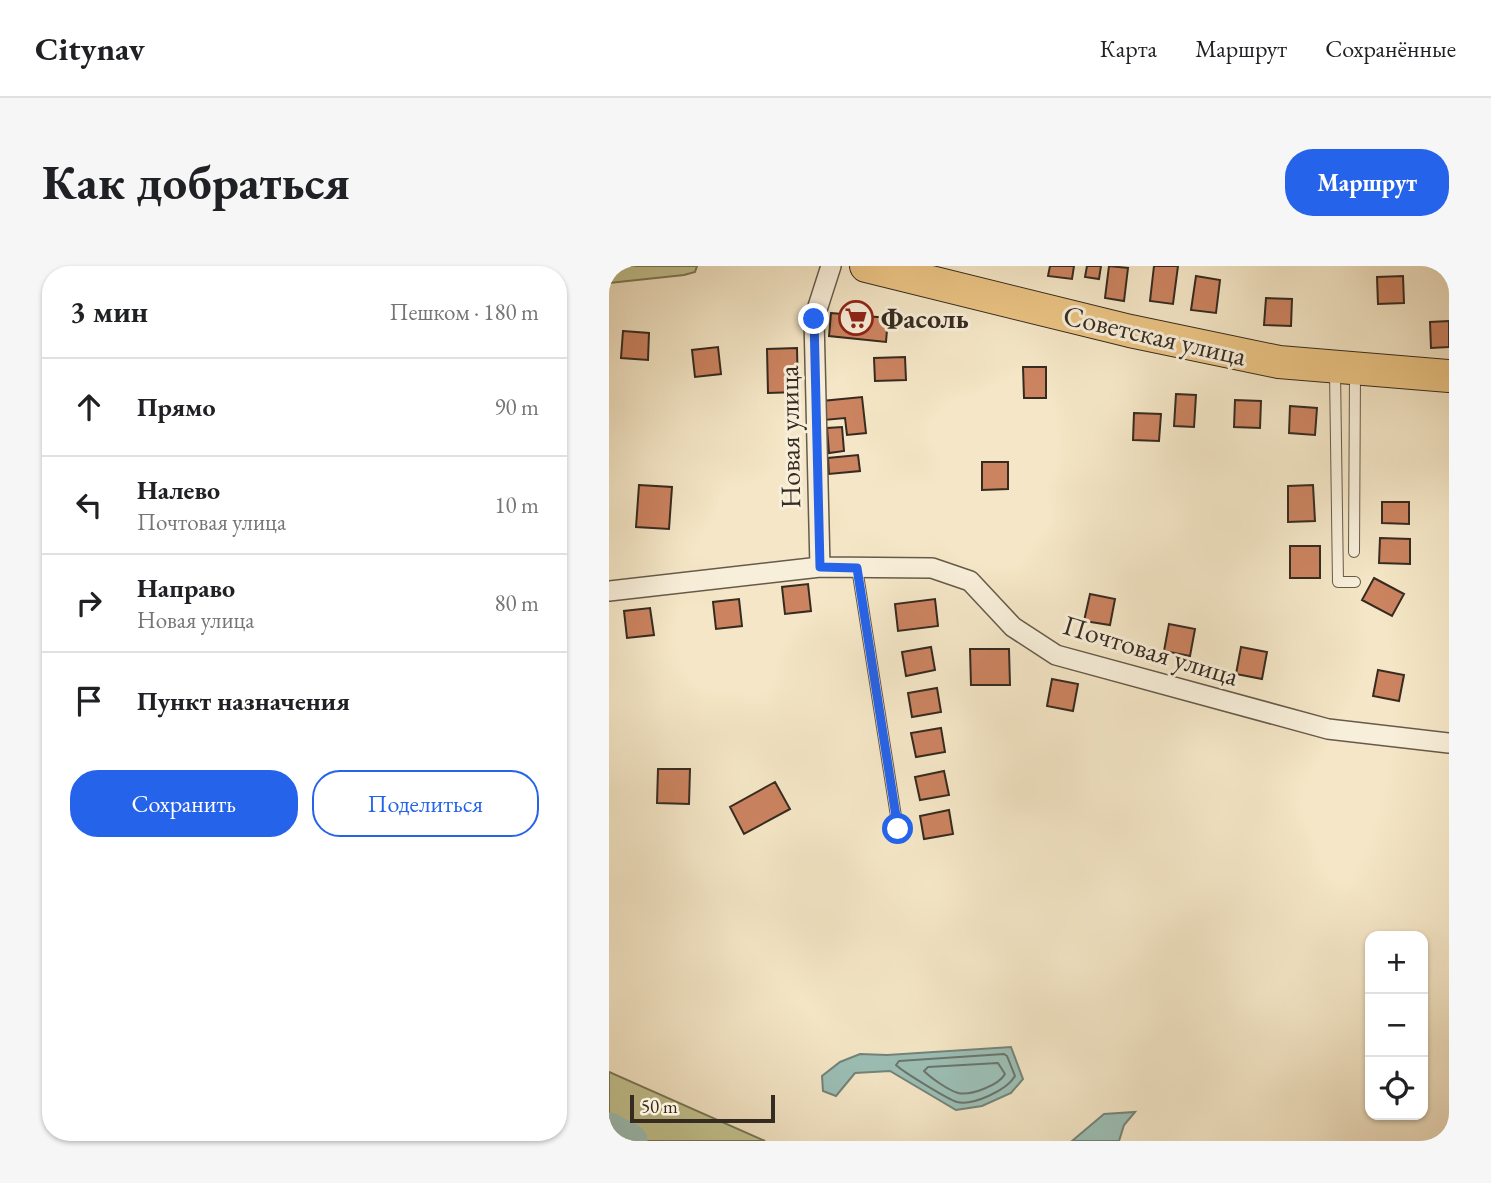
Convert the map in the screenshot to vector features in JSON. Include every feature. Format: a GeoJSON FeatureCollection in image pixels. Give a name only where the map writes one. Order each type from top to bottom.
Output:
{"type":"FeatureCollection","features":[{"type":"Feature","properties":{"kind":"main road","name":"Советская улица"},"geometry":{"type":"LineString","coordinates":[[866,266],[1130,331],[1279,362],[1449,376]]}},
{"type":"Feature","properties":{"kind":"street","name":"Новая улица"},"geometry":{"type":"LineString","coordinates":[[820,567],[814,319],[831,266]]}},
{"type":"Feature","properties":{"kind":"street","name":"Почтовая улица"},"geometry":{"type":"LineString","coordinates":[[609,591],[820,567],[932,568],[970,581],[1013,627],[1056,655],[1328,729],[1449,743]]}},
{"type":"Feature","properties":{"kind":"lane"},"geometry":{"type":"LineString","coordinates":[[1345,367],[1354,552]]}},
{"type":"Feature","properties":{"kind":"lane"},"geometry":{"type":"LineString","coordinates":[[1345,367],[1338,582],[1355,582]]}},
{"type":"Feature","properties":{"kind":"lane"},"geometry":{"type":"LineString","coordinates":[[857,568],[898,829]]}},
{"type":"Feature","properties":{"kind":"green space"},"geometry":{"type":"Polygon","coordinates":[[[609,266],[697,266],[695,272],[684,275],[609,283],[609,266]]]}},
{"type":"Feature","properties":{"kind":"green space"},"geometry":{"type":"Polygon","coordinates":[[[609,1072],[765,1141],[609,1141],[609,1072]]]}},
{"type":"Feature","properties":{"kind":"water"},"geometry":{"type":"Polygon","coordinates":[[[1011,1047],[1023,1079],[1011,1093],[982,1106],[956,1110],[890,1071],[855,1073],[836,1096],[823,1091],[822,1076],[840,1062],[860,1054],[887,1055],[1011,1047]]]}},
{"type":"Feature","properties":{"kind":"water"},"geometry":{"type":"Polygon","coordinates":[[[1135,1112],[1124,1125],[1119,1141],[1072,1141],[1104,1114],[1135,1112]]]}},
{"type":"Feature","properties":{"kind":"building"},"geometry":{"type":"Polygon","coordinates":[[[1050,266],[1074,266],[1072,279],[1048,276],[1050,266]]]}},
{"type":"Feature","properties":{"kind":"building"},"geometry":{"type":"Polygon","coordinates":[[[1087,266],[1101,266],[1099,279],[1085,277],[1087,266]]]}},
{"type":"Feature","properties":{"kind":"building"},"geometry":{"type":"Polygon","coordinates":[[[1109,266],[1128,268],[1124,301],[1105,298],[1109,266]]]}},
{"type":"Feature","properties":{"kind":"building"},"geometry":{"type":"Polygon","coordinates":[[[1154,266],[1178,266],[1173,304],[1150,301],[1154,266]]]}},
{"type":"Feature","properties":{"kind":"building"},"geometry":{"type":"Polygon","coordinates":[[[1196,276],[1220,280],[1216,313],[1191,310],[1196,276]]]}},
{"type":"Feature","properties":{"kind":"building"},"geometry":{"type":"Polygon","coordinates":[[[1403,276],[1404,303],[1378,304],[1377,277],[1403,276]]]}},
{"type":"Feature","properties":{"kind":"building"},"geometry":{"type":"Polygon","coordinates":[[[1266,298],[1292,299],[1291,326],[1264,325],[1266,298]]]}},
{"type":"Feature","properties":{"kind":"building"},"geometry":{"type":"Polygon","coordinates":[[[831,313],[888,318],[886,342],[829,336],[831,313]]]}},
{"type":"Feature","properties":{"kind":"building"},"geometry":{"type":"Polygon","coordinates":[[[1449,321],[1449,347],[1431,348],[1430,322],[1449,321]]]}},
{"type":"Feature","properties":{"kind":"building"},"geometry":{"type":"Polygon","coordinates":[[[623,331],[649,333],[648,360],[621,358],[623,331]]]}},
{"type":"Feature","properties":{"kind":"building"},"geometry":{"type":"Polygon","coordinates":[[[718,347],[721,374],[695,377],[692,350],[718,347]]]}},
{"type":"Feature","properties":{"kind":"building"},"geometry":{"type":"Polygon","coordinates":[[[797,348],[798,392],[768,393],[767,349],[797,348]]]}},
{"type":"Feature","properties":{"kind":"building"},"geometry":{"type":"Polygon","coordinates":[[[905,357],[906,380],[875,381],[874,358],[905,357]]]}},
{"type":"Feature","properties":{"kind":"building"},"geometry":{"type":"Polygon","coordinates":[[[1023,367],[1046,367],[1046,398],[1024,398],[1023,367]]]}},
{"type":"Feature","properties":{"kind":"building"},"geometry":{"type":"Polygon","coordinates":[[[1176,394],[1196,395],[1194,427],[1174,426],[1176,394]]]}},
{"type":"Feature","properties":{"kind":"building"},"geometry":{"type":"Polygon","coordinates":[[[862,397],[866,433],[847,435],[845,418],[824,420],[822,401],[862,397]]]}},
{"type":"Feature","properties":{"kind":"building"},"geometry":{"type":"Polygon","coordinates":[[[1235,400],[1261,401],[1260,428],[1234,427],[1235,400]]]}},
{"type":"Feature","properties":{"kind":"building"},"geometry":{"type":"Polygon","coordinates":[[[1290,406],[1317,408],[1315,435],[1289,433],[1290,406]]]}},
{"type":"Feature","properties":{"kind":"building"},"geometry":{"type":"Polygon","coordinates":[[[1134,413],[1161,414],[1159,441],[1133,440],[1134,413]]]}},
{"type":"Feature","properties":{"kind":"building"},"geometry":{"type":"Polygon","coordinates":[[[842,427],[844,451],[829,453],[827,428],[842,427]]]}},
{"type":"Feature","properties":{"kind":"building"},"geometry":{"type":"Polygon","coordinates":[[[858,455],[860,471],[829,474],[828,458],[858,455]]]}},
{"type":"Feature","properties":{"kind":"building"},"geometry":{"type":"Polygon","coordinates":[[[982,462],[1008,462],[1008,489],[982,490],[982,462]]]}},
{"type":"Feature","properties":{"kind":"building"},"geometry":{"type":"Polygon","coordinates":[[[639,485],[672,487],[669,529],[636,527],[639,485]]]}},
{"type":"Feature","properties":{"kind":"building"},"geometry":{"type":"Polygon","coordinates":[[[1313,485],[1315,521],[1288,522],[1288,486],[1313,485]]]}},
{"type":"Feature","properties":{"kind":"building"},"geometry":{"type":"Polygon","coordinates":[[[1382,502],[1409,502],[1409,524],[1382,523],[1382,502]]]}},
{"type":"Feature","properties":{"kind":"building"},"geometry":{"type":"Polygon","coordinates":[[[1380,538],[1410,539],[1410,564],[1379,563],[1380,538]]]}},
{"type":"Feature","properties":{"kind":"building"},"geometry":{"type":"Polygon","coordinates":[[[1290,546],[1320,546],[1320,578],[1290,578],[1290,546]]]}},
{"type":"Feature","properties":{"kind":"building"},"geometry":{"type":"Polygon","coordinates":[[[1374,578],[1404,594],[1392,616],[1362,600],[1374,578]]]}},
{"type":"Feature","properties":{"kind":"building"},"geometry":{"type":"Polygon","coordinates":[[[808,584],[811,611],[785,614],[782,587],[808,584]]]}},
{"type":"Feature","properties":{"kind":"building"},"geometry":{"type":"Polygon","coordinates":[[[1090,594],[1115,599],[1110,625],[1084,621],[1090,594]]]}},
{"type":"Feature","properties":{"kind":"building"},"geometry":{"type":"Polygon","coordinates":[[[739,599],[742,626],[716,629],[713,602],[739,599]]]}},
{"type":"Feature","properties":{"kind":"building"},"geometry":{"type":"Polygon","coordinates":[[[935,599],[938,626],[898,631],[895,604],[935,599]]]}},
{"type":"Feature","properties":{"kind":"building"},"geometry":{"type":"Polygon","coordinates":[[[650,608],[654,635],[627,638],[624,611],[650,608]]]}},
{"type":"Feature","properties":{"kind":"building"},"geometry":{"type":"Polygon","coordinates":[[[1169,624],[1195,629],[1190,656],[1164,651],[1169,624]]]}},
{"type":"Feature","properties":{"kind":"building"},"geometry":{"type":"Polygon","coordinates":[[[931,647],[935,670],[906,676],[902,652],[931,647]]]}},
{"type":"Feature","properties":{"kind":"building"},"geometry":{"type":"Polygon","coordinates":[[[1241,647],[1267,652],[1262,679],[1236,674],[1241,647]]]}},
{"type":"Feature","properties":{"kind":"building"},"geometry":{"type":"Polygon","coordinates":[[[970,649],[1009,649],[1010,685],[971,685],[970,649]]]}},
{"type":"Feature","properties":{"kind":"building"},"geometry":{"type":"Polygon","coordinates":[[[1378,670],[1404,675],[1399,701],[1373,696],[1378,670]]]}},
{"type":"Feature","properties":{"kind":"building"},"geometry":{"type":"Polygon","coordinates":[[[1052,679],[1078,684],[1073,711],[1047,706],[1052,679]]]}},
{"type":"Feature","properties":{"kind":"building"},"geometry":{"type":"Polygon","coordinates":[[[937,688],[941,712],[912,717],[908,693],[937,688]]]}},
{"type":"Feature","properties":{"kind":"building"},"geometry":{"type":"Polygon","coordinates":[[[941,728],[945,752],[916,757],[911,733],[941,728]]]}},
{"type":"Feature","properties":{"kind":"building"},"geometry":{"type":"Polygon","coordinates":[[[658,769],[690,769],[689,804],[657,803],[658,769]]]}},
{"type":"Feature","properties":{"kind":"building"},"geometry":{"type":"Polygon","coordinates":[[[944,771],[949,795],[920,800],[915,777],[944,771]]]}},
{"type":"Feature","properties":{"kind":"building"},"geometry":{"type":"Polygon","coordinates":[[[775,782],[790,809],[744,834],[730,807],[775,782]]]}},
{"type":"Feature","properties":{"kind":"building"},"geometry":{"type":"Polygon","coordinates":[[[949,810],[953,834],[924,839],[920,816],[949,810]]]}},
{"type":"Feature","properties":{"kind":"waterway"},"geometry":{"type":"LineString","coordinates":[[609,1130],[630,1141]]}},
{"type":"Feature","properties":{"kind":"place","name":"Фасоль"},"geometry":{"type":"Point","coordinates":[856,318]}},
{"type":"Feature","properties":{"kind":"route"},"geometry":{"type":"LineString","coordinates":[[814,319],[820,567],[857,568],[898,829]]}}]}
